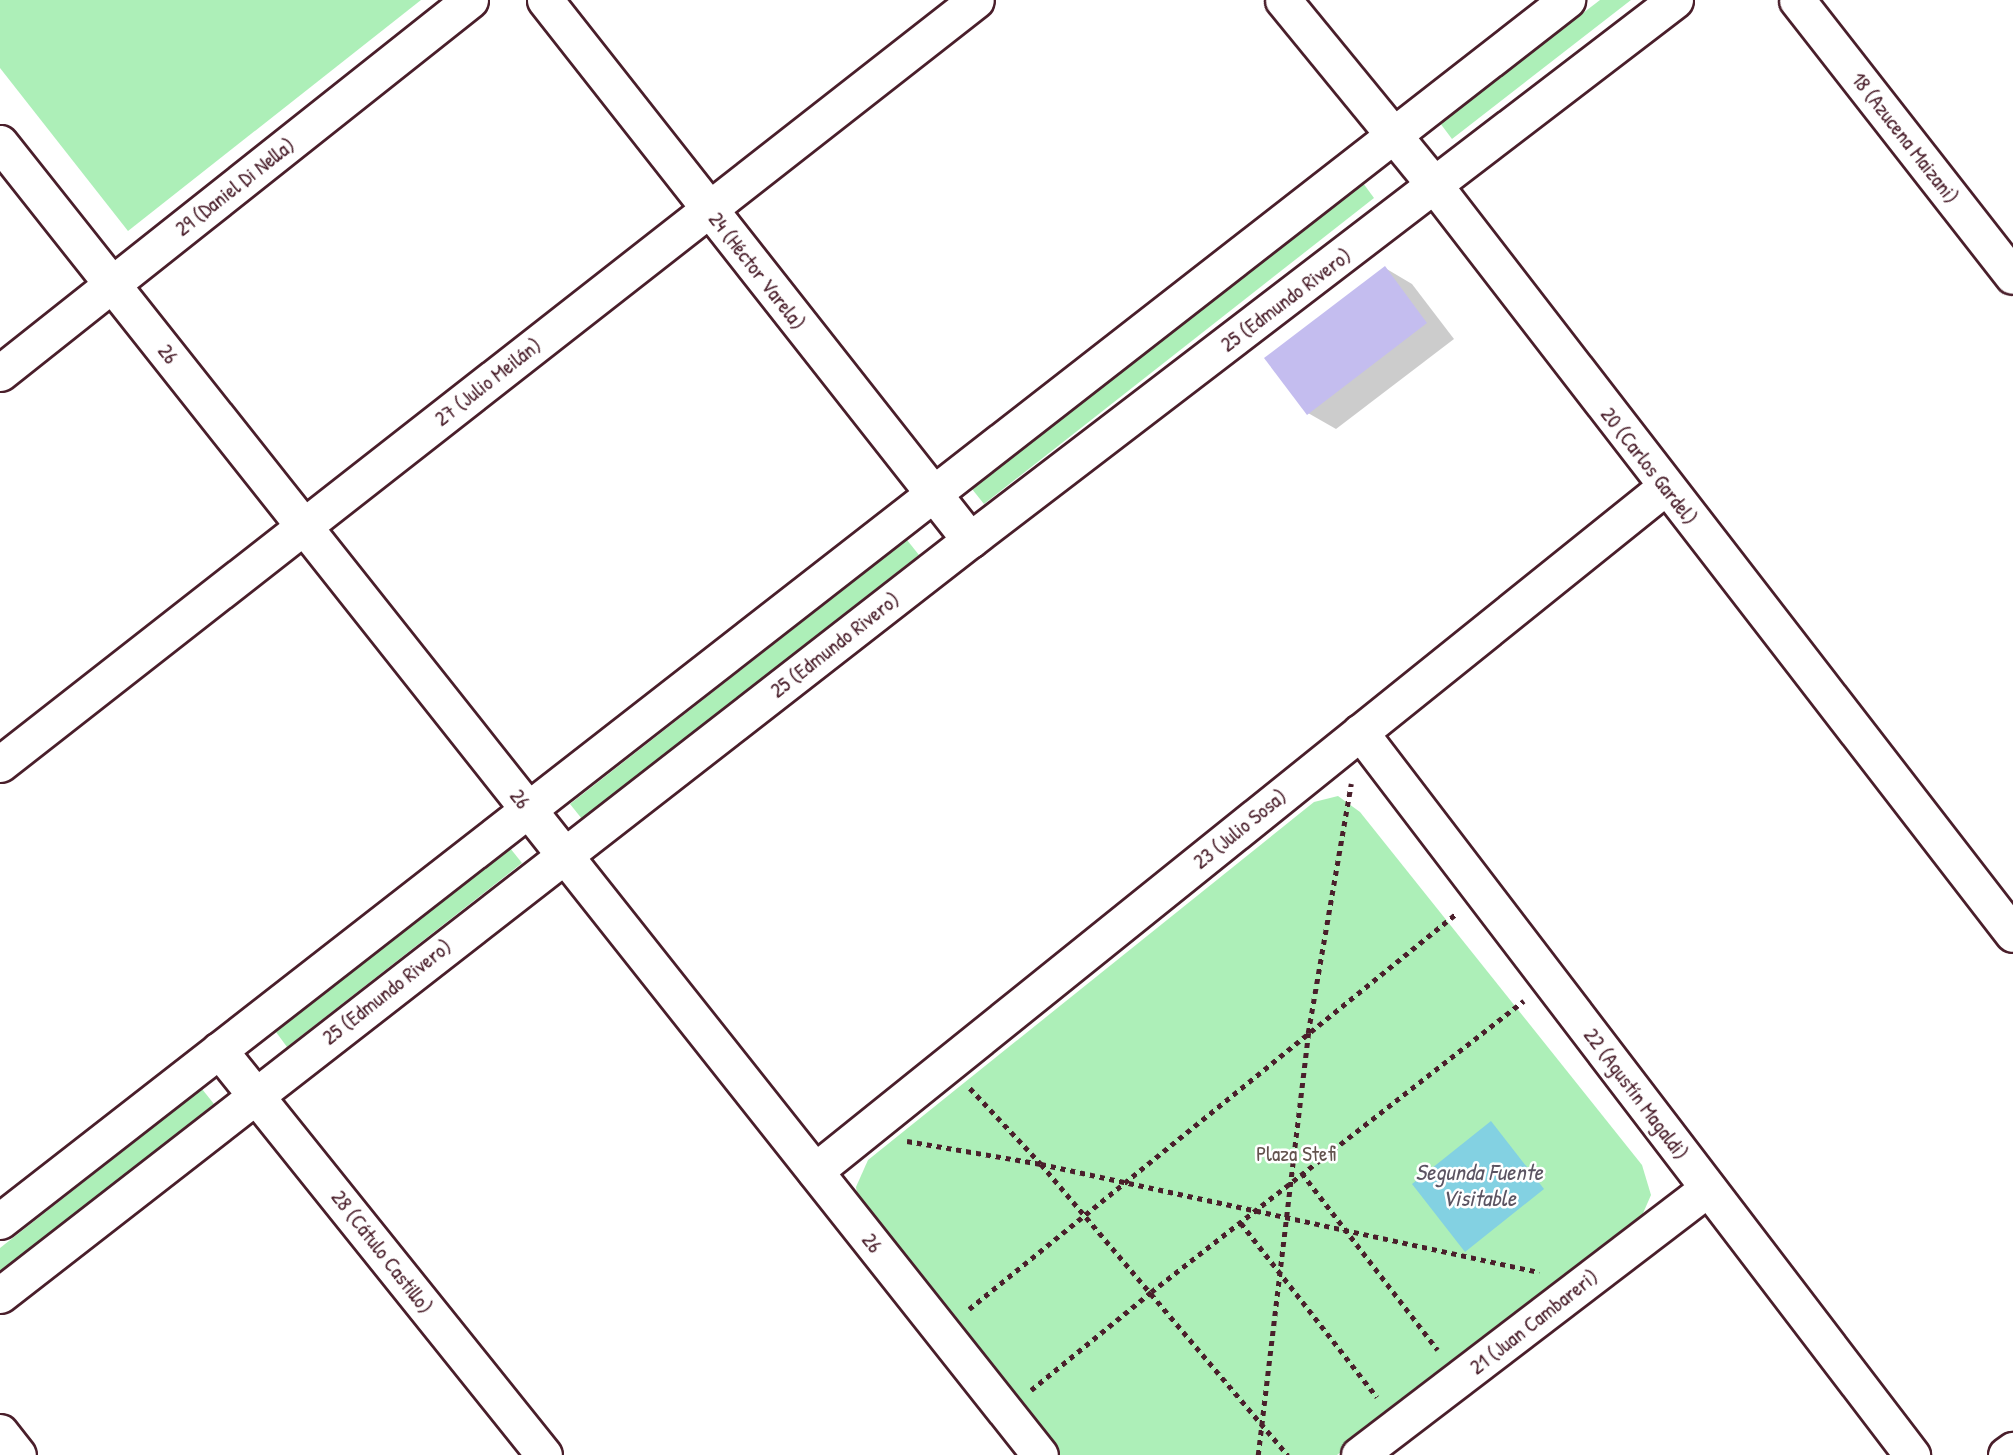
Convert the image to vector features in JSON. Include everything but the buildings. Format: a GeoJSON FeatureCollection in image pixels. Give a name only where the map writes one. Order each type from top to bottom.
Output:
{"type":"FeatureCollection","features":[{"type":"Feature","properties":{"kind":"street","name":"29 (Daniel Di Nella)"},"geometry":{"type":"LineString","coordinates":[[0,373],[470,0]]}},
{"type":"Feature","properties":{"kind":"street","name":"24 (Héctor Varela)"},"geometry":{"type":"LineString","coordinates":[[545,0],[970,540]]}},
{"type":"Feature","properties":{"kind":"street","name":"27 (Julio Meilán)"},"geometry":{"type":"LineString","coordinates":[[0,764],[976,0]]}},
{"type":"Feature","properties":{"kind":"street","name":"20 (Carlos Gardel)"},"geometry":{"type":"LineString","coordinates":[[1283,0],[1435,186],[2013,934]]}},
{"type":"Feature","properties":{"kind":"street"},"geometry":{"type":"LineString","coordinates":[[0,1221],[1567,0]]}},
{"type":"Feature","properties":{"kind":"street","name":"25 (Edmundo Rivero)"},"geometry":{"type":"LineString","coordinates":[[0,1295],[970,540],[1675,0]]}},
{"type":"Feature","properties":{"kind":"street","name":"18 (Azucena Maizani)"},"geometry":{"type":"LineString","coordinates":[[1797,0],[2013,276]]}},
{"type":"Feature","properties":{"kind":"street","name":"26"},"geometry":{"type":"LineString","coordinates":[[0,143],[1040,1455]]}},
{"type":"Feature","properties":{"kind":"street","name":"23 (Julio Sosa)"},"geometry":{"type":"LineString","coordinates":[[815,1171],[1665,487]]}},
{"type":"Feature","properties":{"kind":"street","name":"22 (Agustín Magaldi)"},"geometry":{"type":"LineString","coordinates":[[1360,732],[1912,1455]]}},
{"type":"Feature","properties":{"kind":"street","name":"28 (Cátulo Castillo)"},"geometry":{"type":"LineString","coordinates":[[219,1050],[257,1093],[544,1455]]}},
{"type":"Feature","properties":{"kind":"street","name":"21 (Juan Cambareri)"},"geometry":{"type":"LineString","coordinates":[[1359,1455],[1708,1188]]}},
{"type":"Feature","properties":{"kind":"street"},"geometry":{"type":"LineString","coordinates":[[0,1432],[18,1455]]}},
{"type":"Feature","properties":{"kind":"street"},"geometry":{"type":"LineString","coordinates":[[2006,1455],[2013,1450]]}},
{"type":"Feature","properties":{"kind":"path"},"geometry":{"type":"LineString","coordinates":[[1258,1455],[1308,1033],[1360,732]]}},
{"type":"Feature","properties":{"kind":"path"},"geometry":{"type":"LineString","coordinates":[[942,1332],[1482,893]]}},
{"type":"Feature","properties":{"kind":"path"},"geometry":{"type":"LineString","coordinates":[[1004,1411],[1302,1172],[1550,981]]}},
{"type":"Feature","properties":{"kind":"path"},"geometry":{"type":"LineString","coordinates":[[948,1063],[1041,1164],[1288,1455]]}},
{"type":"Feature","properties":{"kind":"path"},"geometry":{"type":"LineString","coordinates":[[862,1133],[1125,1181],[1585,1282]]}},
{"type":"Feature","properties":{"kind":"path"},"geometry":{"type":"LineString","coordinates":[[1302,1172],[1460,1378]]}},
{"type":"Feature","properties":{"kind":"path"},"geometry":{"type":"LineString","coordinates":[[1241,1223],[1398,1425]]}},
{"type":"Feature","properties":{"kind":"green space"},"geometry":{"type":"Polygon","coordinates":[[[0,0],[421,0],[128,231],[0,68],[0,0]]]}},
{"type":"Feature","properties":{"kind":"green space"},"geometry":{"type":"Polygon","coordinates":[[[1600,0],[1631,0],[1452,139],[1440,123],[1600,0]]]}},
{"type":"Feature","properties":{"kind":"green space"},"geometry":{"type":"Polygon","coordinates":[[[1363,183],[1374,198],[984,504],[972,489],[1363,183]]]}},
{"type":"Feature","properties":{"kind":"green space"},"geometry":{"type":"Polygon","coordinates":[[[907,540],[919,555],[582,819],[570,804],[907,540]]]}},
{"type":"Feature","properties":{"kind":"green space","name":"Plaza Stefi"},"geometry":{"type":"Polygon","coordinates":[[[1338,796],[1360,812],[1642,1165],[1651,1195],[1637,1227],[1337,1455],[1055,1455],[860,1215],[856,1187],[868,1160],[1314,802],[1338,796]]]}},
{"type":"Feature","properties":{"kind":"green space"},"geometry":{"type":"Polygon","coordinates":[[[510,848],[522,863],[287,1047],[276,1032],[510,848]]]}},
{"type":"Feature","properties":{"kind":"green space"},"geometry":{"type":"Polygon","coordinates":[[[202,1089],[214,1104],[0,1273],[0,1248],[202,1089]]]}},
{"type":"Feature","properties":{"kind":"water","name":"Segunda Fuente Visitable"},"geometry":{"type":"Polygon","coordinates":[[[1491,1121],[1544,1189],[1465,1252],[1412,1184],[1491,1121]]]}}]}
